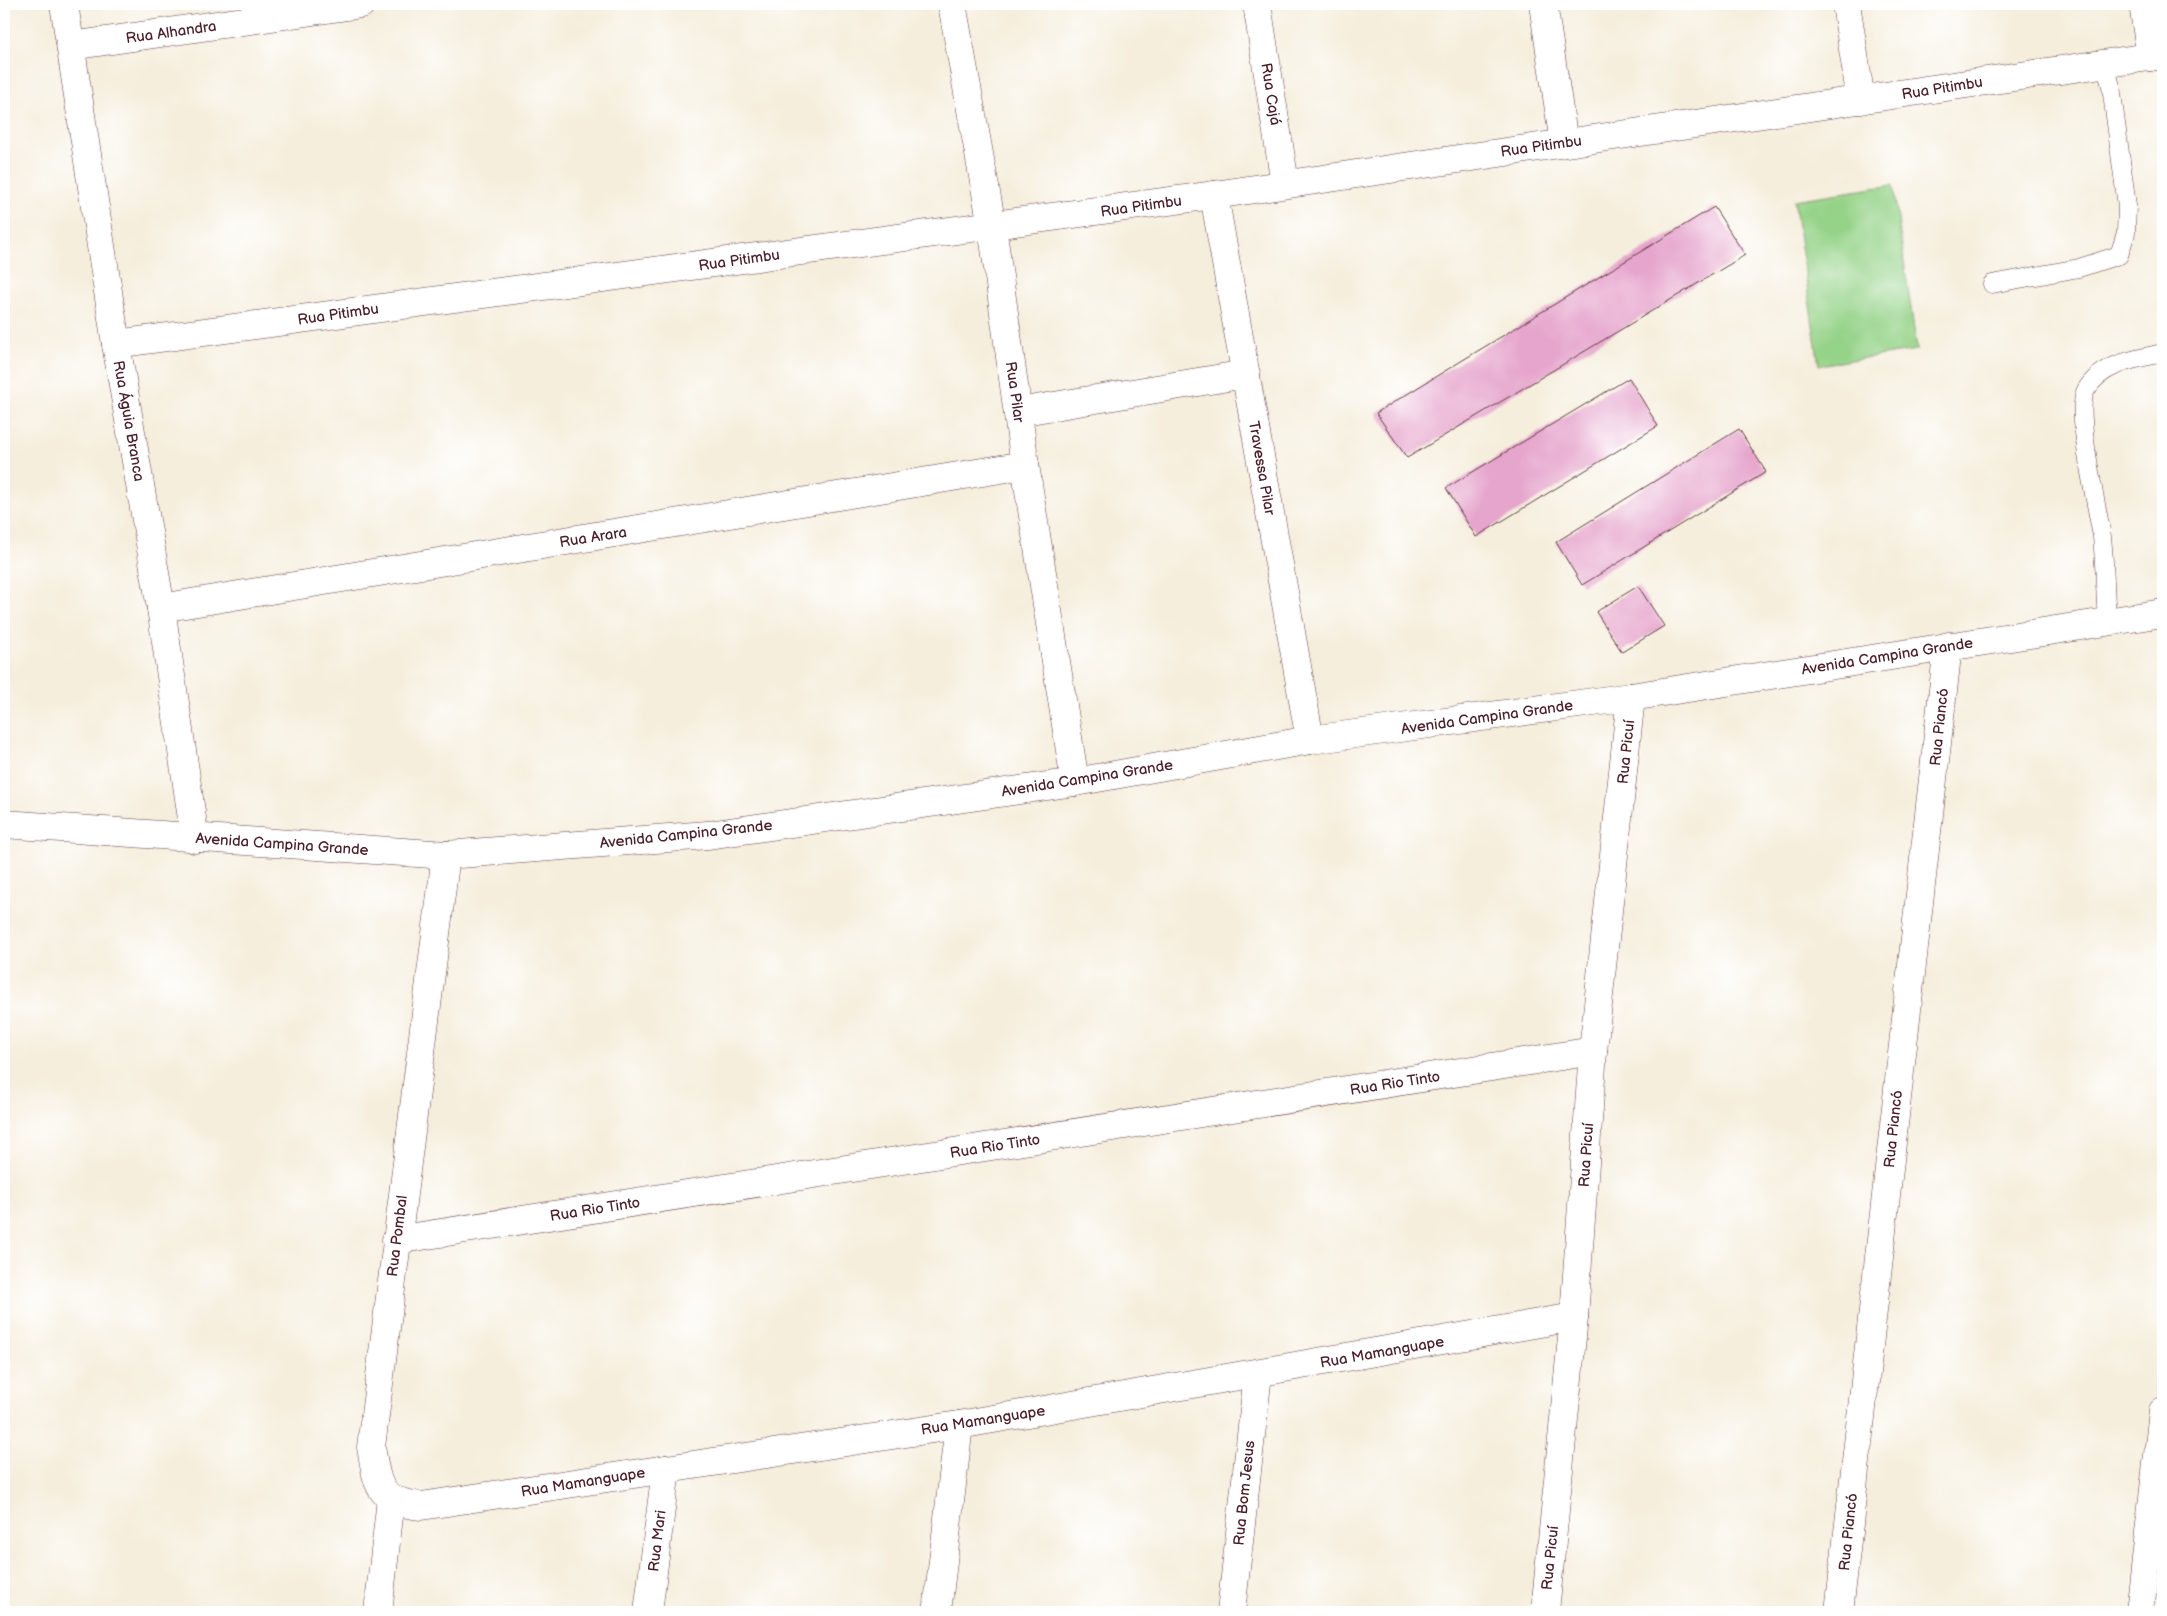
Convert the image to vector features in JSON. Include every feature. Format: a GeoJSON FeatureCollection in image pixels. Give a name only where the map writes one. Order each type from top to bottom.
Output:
{"type":"FeatureCollection","features":[{"type":"Feature","properties":{"kind":"street","name":"Rua Águia Branca"},"geometry":{"type":"LineString","coordinates":[[64,4],[116,344],[161,608],[195,839]]}},
{"type":"Feature","properties":{"kind":"street","name":"Rua Alhandra"},"geometry":{"type":"LineString","coordinates":[[71,46],[361,4]]}},
{"type":"Feature","properties":{"kind":"street","name":"Rua Pilar"},"geometry":{"type":"LineString","coordinates":[[952,4],[992,226],[1025,465],[1075,782]]}},
{"type":"Feature","properties":{"kind":"street","name":"Rua Cajá"},"geometry":{"type":"LineString","coordinates":[[1257,4],[1285,184]]}},
{"type":"Feature","properties":{"kind":"street"},"geometry":{"type":"LineString","coordinates":[[1543,4],[1564,143]]}},
{"type":"Feature","properties":{"kind":"street"},"geometry":{"type":"LineString","coordinates":[[1846,4],[1861,100]]}},
{"type":"Feature","properties":{"kind":"street"},"geometry":{"type":"LineString","coordinates":[[2143,4],[2157,56]]}},
{"type":"Feature","properties":{"kind":"street","name":"Rua Pitimbu"},"geometry":{"type":"LineString","coordinates":[[116,344],[1214,195],[2157,56]]}},
{"type":"Feature","properties":{"kind":"street","name":"Travessa Pilar"},"geometry":{"type":"LineString","coordinates":[[1214,195],[1310,740]]}},
{"type":"Feature","properties":{"kind":"street"},"geometry":{"type":"LineString","coordinates":[[1018,412],[1246,374]]}},
{"type":"Feature","properties":{"kind":"street","name":"Rua Arara"},"geometry":{"type":"LineString","coordinates":[[161,608],[1025,465]]}},
{"type":"Feature","properties":{"kind":"street","name":"Avenida Campina Grande"},"geometry":{"type":"LineString","coordinates":[[4,824],[446,856],[708,835],[1075,782],[1310,740],[1632,697],[2163,613]]}},
{"type":"Feature","properties":{"kind":"street","name":"Rua Piancó"},"geometry":{"type":"LineString","coordinates":[[1839,1612],[1948,646]]}},
{"type":"Feature","properties":{"kind":"street","name":"Rua Picuí"},"geometry":{"type":"LineString","coordinates":[[1545,1612],[1574,1317],[1593,1051],[1632,697]]}},
{"type":"Feature","properties":{"kind":"street","name":"Rua Pombal"},"geometry":{"type":"LineString","coordinates":[[391,1500],[383,1492],[376,1475],[371,1447],[446,856]]}},
{"type":"Feature","properties":{"kind":"street","name":"Rua Rio Tinto"},"geometry":{"type":"LineString","coordinates":[[396,1240],[1593,1051]]}},
{"type":"Feature","properties":{"kind":"street","name":"Rua Mamanguape"},"geometry":{"type":"LineString","coordinates":[[391,1500],[403,1504],[421,1506],[960,1425],[1574,1317]]}},
{"type":"Feature","properties":{"kind":"street","name":"Rua Bom Jesus"},"geometry":{"type":"LineString","coordinates":[[1231,1612],[1258,1374]]}},
{"type":"Feature","properties":{"kind":"street"},"geometry":{"type":"LineString","coordinates":[[2140,1612],[2163,1411]]}},
{"type":"Feature","properties":{"kind":"street"},"geometry":{"type":"LineString","coordinates":[[937,1612],[960,1425]]}},
{"type":"Feature","properties":{"kind":"street","name":"Rua Mari"},"geometry":{"type":"LineString","coordinates":[[648,1612],[666,1469]]}},
{"type":"Feature","properties":{"kind":"street"},"geometry":{"type":"LineString","coordinates":[[378,1612],[391,1500]]}},
{"type":"Feature","properties":{"kind":"lane"},"geometry":{"type":"LineString","coordinates":[[1992,284],[2080,268],[2119,255],[2126,233],[2127,206],[2111,86],[2105,64]]}},
{"type":"Feature","properties":{"kind":"lane"},"geometry":{"type":"LineString","coordinates":[[2107,621],[2102,538],[2083,417],[2086,391],[2104,371],[2127,361],[2163,353]]}},
{"type":"Feature","properties":{"kind":"green space"},"geometry":{"type":"Polygon","coordinates":[[[1893,185],[1917,350],[1819,365],[1794,200],[1893,185]]]}},
{"type":"Feature","properties":{"kind":"building"},"geometry":{"type":"Polygon","coordinates":[[[1714,207],[1745,255],[1407,458],[1376,413],[1714,207]]]}},
{"type":"Feature","properties":{"kind":"building"},"geometry":{"type":"Polygon","coordinates":[[[1629,378],[1658,426],[1476,537],[1446,488],[1629,378]]]}},
{"type":"Feature","properties":{"kind":"building"},"geometry":{"type":"Polygon","coordinates":[[[1739,429],[1766,472],[1582,585],[1556,542],[1739,429]]]}},
{"type":"Feature","properties":{"kind":"building"},"geometry":{"type":"Polygon","coordinates":[[[1638,586],[1664,626],[1622,652],[1596,612],[1638,586]]]}}]}
